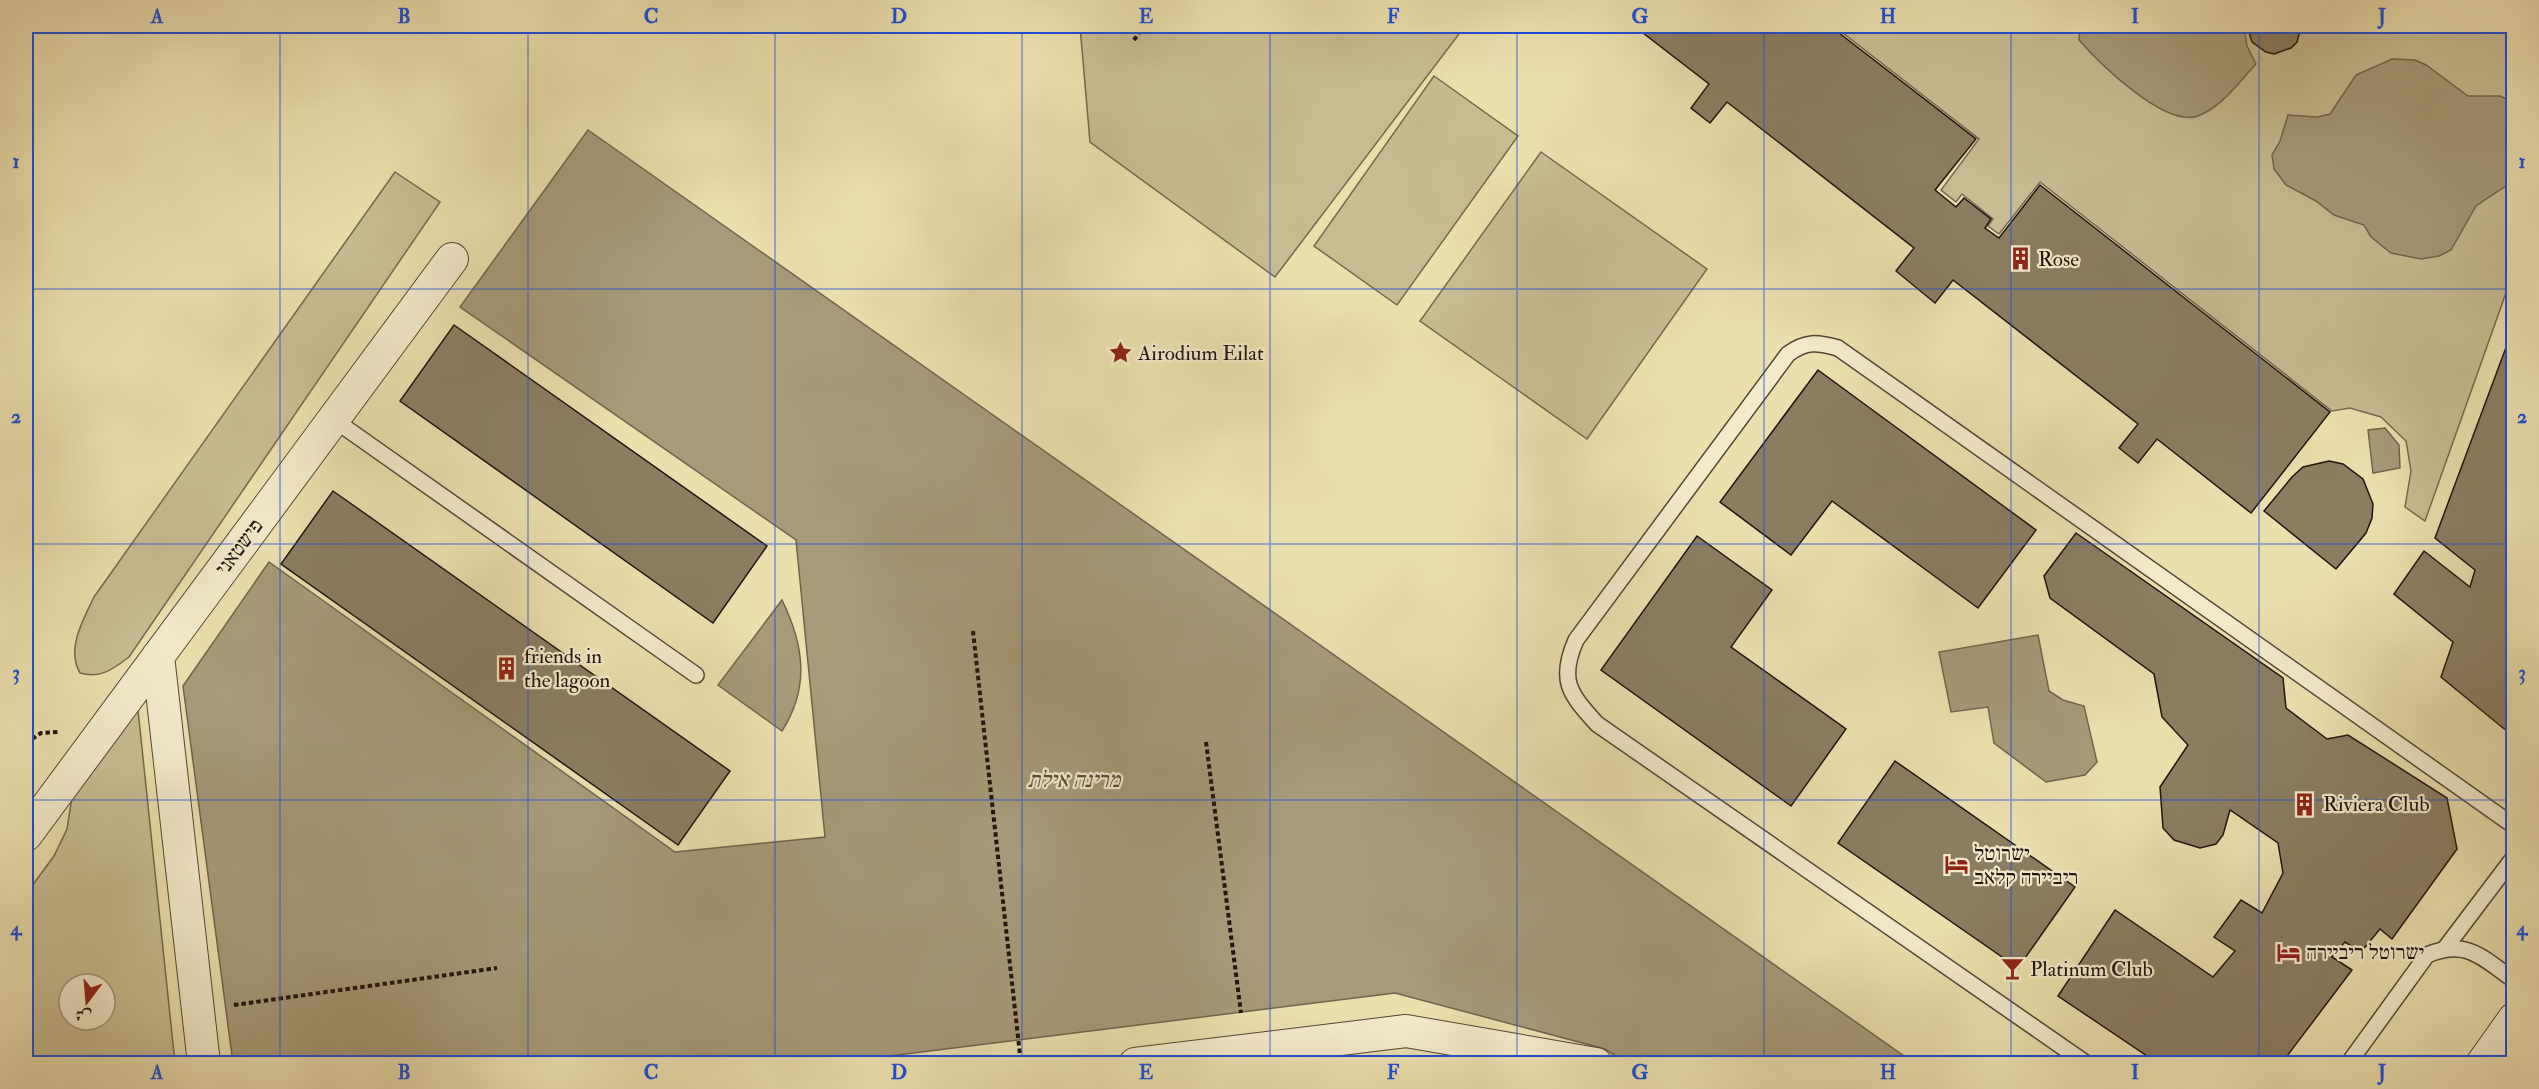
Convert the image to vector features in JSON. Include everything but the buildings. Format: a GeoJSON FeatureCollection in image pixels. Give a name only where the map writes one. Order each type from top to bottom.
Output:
{"type":"FeatureCollection","features":[{"type":"Feature","properties":{"kind":"street","name":"פישטאני"},"geometry":{"type":"LineString","coordinates":[[26,835],[452,259]]}},
{"type":"Feature","properties":{"kind":"street"},"geometry":{"type":"LineString","coordinates":[[158,656],[204,1064]]}},
{"type":"Feature","properties":{"kind":"street"},"geometry":{"type":"LineString","coordinates":[[2482,1064],[2514,1019]]}},
{"type":"Feature","properties":{"kind":"street"},"geometry":{"type":"LineString","coordinates":[[1135,1064],[1406,1030],[1596,1064]]}},
{"type":"Feature","properties":{"kind":"lane"},"geometry":{"type":"LineString","coordinates":[[2087,1064],[1597,724],[1576,701],[1568,685],[1567,661],[1576,640],[1788,354],[1800,345],[1816,342],[1838,348],[2514,826]]}},
{"type":"Feature","properties":{"kind":"lane"},"geometry":{"type":"LineString","coordinates":[[333,419],[696,675]]}},
{"type":"Feature","properties":{"kind":"lane"},"geometry":{"type":"LineString","coordinates":[[2348,1064],[2427,955],[2446,947],[2514,856]]}},
{"type":"Feature","properties":{"kind":"lane"},"geometry":{"type":"LineString","coordinates":[[2446,947],[2471,951],[2514,980]]}},
{"type":"Feature","properties":{"kind":"path"},"geometry":{"type":"LineString","coordinates":[[1134,40],[1144,26]]}},
{"type":"Feature","properties":{"kind":"path"},"geometry":{"type":"LineString","coordinates":[[973,631],[1021,1064]]}},
{"type":"Feature","properties":{"kind":"path"},"geometry":{"type":"LineString","coordinates":[[1206,742],[1245,1050]]}},
{"type":"Feature","properties":{"kind":"path"},"geometry":{"type":"LineString","coordinates":[[197,1010],[497,968]]}},
{"type":"Feature","properties":{"kind":"shaded area"},"geometry":{"type":"Polygon","coordinates":[[[1080,26],[1465,26],[1275,277],[1090,142],[1080,26]]]}},
{"type":"Feature","properties":{"kind":"shaded area"},"geometry":{"type":"Polygon","coordinates":[[[1834,26],[2513,26],[2513,273],[2425,521],[2405,507],[2411,471],[2406,441],[2381,417],[2350,408],[2332,411],[2040,182],[1999,234],[1988,226],[1993,219],[1962,194],[1956,202],[1941,190],[1979,139],[1834,26]]]}},
{"type":"Feature","properties":{"kind":"shaded area"},"geometry":{"type":"Polygon","coordinates":[[[1434,76],[1518,136],[1397,305],[1314,246],[1434,76]]]}},
{"type":"Feature","properties":{"kind":"shaded area"},"geometry":{"type":"Polygon","coordinates":[[[1541,152],[1707,269],[1587,439],[1420,321],[1541,152]]]}},
{"type":"Feature","properties":{"kind":"shaded area"},"geometry":{"type":"Polygon","coordinates":[[[395,172],[440,202],[129,657],[101,674],[80,673],[76,664],[75,644],[94,597],[395,172]]]}},
{"type":"Feature","properties":{"kind":"shaded area"},"geometry":{"type":"Polygon","coordinates":[[[138,710],[175,1063],[26,1063],[26,894],[54,856],[67,829],[75,778],[86,743],[138,710]]]}},
{"type":"Feature","properties":{"kind":"water"},"geometry":{"type":"Polygon","coordinates":[[[2080,26],[2244,26],[2247,46],[2256,64],[2215,107],[2198,116],[2184,117],[2151,103],[2101,63],[2079,40],[2080,26]]]}},
{"type":"Feature","properties":{"kind":"water"},"geometry":{"type":"Polygon","coordinates":[[[2392,59],[2415,60],[2426,65],[2468,96],[2500,96],[2513,102],[2513,181],[2476,206],[2451,250],[2439,256],[2421,259],[2391,253],[2371,237],[2364,225],[2334,215],[2316,201],[2286,185],[2274,169],[2272,155],[2280,141],[2288,115],[2317,117],[2330,114],[2356,75],[2392,59]]]}},
{"type":"Feature","properties":{"kind":"water","name":"מרינה אילת"},"geometry":{"type":"Polygon","coordinates":[[[588,130],[1914,1063],[1627,1063],[1605,1049],[1395,993],[825,1064],[233,1063],[183,686],[269,562],[675,852],[825,837],[796,540],[460,307],[588,130]]]}},
{"type":"Feature","properties":{"kind":"water"},"geometry":{"type":"Polygon","coordinates":[[[2385,428],[2399,445],[2400,468],[2373,473],[2368,430],[2385,428]]]}},
{"type":"Feature","properties":{"kind":"water"},"geometry":{"type":"Polygon","coordinates":[[[782,600],[795,633],[801,666],[797,698],[782,731],[718,685],[782,600]]]}},
{"type":"Feature","properties":{"kind":"water"},"geometry":{"type":"Polygon","coordinates":[[[2038,635],[2049,691],[2063,700],[2084,706],[2097,762],[2085,775],[2046,782],[1994,743],[1988,707],[1951,712],[1939,652],[2038,635]]]}},
{"type":"Feature","properties":{"kind":"place","name":"Rose"},"geometry":{"type":"Point","coordinates":[2020,259]}},
{"type":"Feature","properties":{"kind":"place","name":"Airodium Eilat"},"geometry":{"type":"Point","coordinates":[1120,353]}},
{"type":"Feature","properties":{"kind":"place","name":"friends in the lagoon"},"geometry":{"type":"Point","coordinates":[506,668]}},
{"type":"Feature","properties":{"kind":"place","name":"Riviera Club"},"geometry":{"type":"Point","coordinates":[2305,804]}},
{"type":"Feature","properties":{"kind":"place","name":"ישרוטל ריביירה קלאב"},"geometry":{"type":"Point","coordinates":[1956,865]}},
{"type":"Feature","properties":{"kind":"place","name":"ישרוטל ריביירה"},"geometry":{"type":"Point","coordinates":[2288,952]}},
{"type":"Feature","properties":{"kind":"place","name":"Platinum Club"},"geometry":{"type":"Point","coordinates":[2012,969]}}]}
